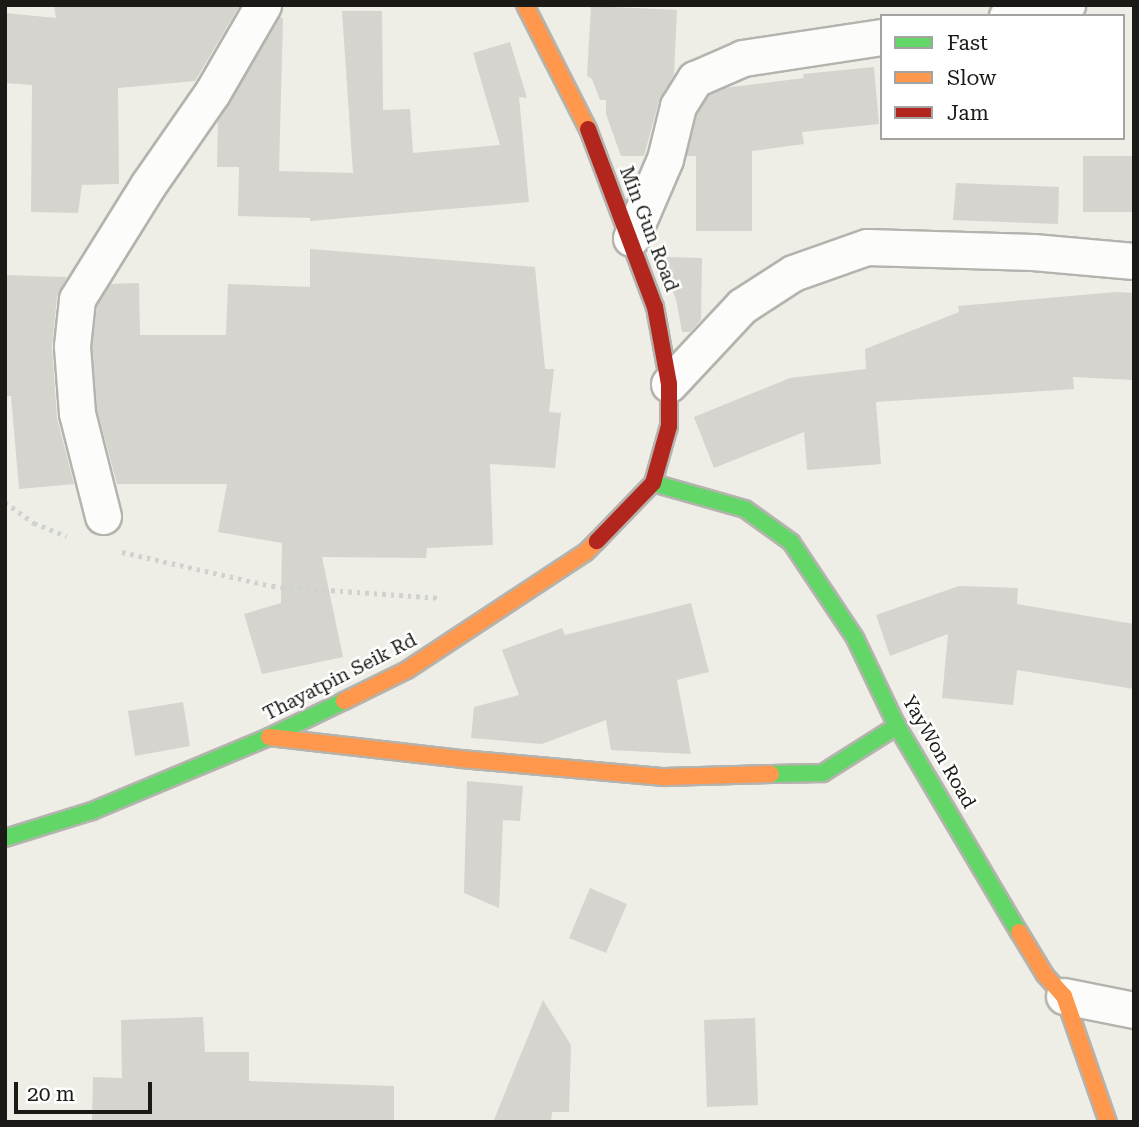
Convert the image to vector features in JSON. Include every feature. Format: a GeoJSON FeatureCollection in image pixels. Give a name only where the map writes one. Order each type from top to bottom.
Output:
{"type":"FeatureCollection","features":[{"type":"Feature","properties":{"kind":"street"},"geometry":{"type":"LineString","coordinates":[[106,533],[76,413],[72,346],[77,299],[148,185],[212,93],[263,5]]}},
{"type":"Feature","properties":{"kind":"street","name":"Min Gun Road"},"geometry":{"type":"LineString","coordinates":[[525,5],[581,111],[656,307],[669,384],[669,426],[653,483]]}},
{"type":"Feature","properties":{"kind":"street"},"geometry":{"type":"LineString","coordinates":[[1018,14],[1067,5]]}},
{"type":"Feature","properties":{"kind":"street"},"geometry":{"type":"LineString","coordinates":[[631,238],[665,159],[678,106],[695,79],[743,58],[880,37]]}},
{"type":"Feature","properties":{"kind":"street"},"geometry":{"type":"LineString","coordinates":[[669,384],[742,306],[793,273],[867,247],[1033,252],[1134,261]]}},
{"type":"Feature","properties":{"kind":"street","name":"YayWon Road"},"geometry":{"type":"LineString","coordinates":[[653,483],[745,509],[791,541],[855,638],[897,726],[1045,975],[1064,996],[1108,1122]]}},
{"type":"Feature","properties":{"kind":"street","name":"Thayatpin Seik Rd"},"geometry":{"type":"LineString","coordinates":[[5,838],[92,811],[269,737],[407,670],[586,552],[653,483]]}},
{"type":"Feature","properties":{"kind":"street"},"geometry":{"type":"LineString","coordinates":[[269,737],[461,760],[664,777],[823,773],[897,726]]}},
{"type":"Feature","properties":{"kind":"street"},"geometry":{"type":"LineString","coordinates":[[1064,996],[1134,1010]]}},
{"type":"Feature","properties":{"kind":"path"},"geometry":{"type":"LineString","coordinates":[[5,502],[34,523],[71,538]]}},
{"type":"Feature","properties":{"kind":"path"},"geometry":{"type":"LineString","coordinates":[[106,533],[272,586],[445,598]]}},
{"type":"Feature","properties":{"kind":"building"},"geometry":{"type":"Polygon","coordinates":[[[54,5],[240,5],[195,81],[118,88],[119,184],[82,185],[78,213],[31,212],[32,85],[5,83],[5,13],[56,18],[54,5]]]}},
{"type":"Feature","properties":{"kind":"building"},"geometry":{"type":"Polygon","coordinates":[[[591,6],[677,10],[674,75],[659,101],[644,156],[621,156],[606,114],[606,100],[600,100],[592,79],[587,76],[591,6]]]}},
{"type":"Feature","properties":{"kind":"building"},"geometry":{"type":"Polygon","coordinates":[[[342,11],[382,11],[383,110],[410,109],[413,153],[500,145],[473,53],[510,42],[527,98],[519,97],[529,202],[310,221],[310,218],[238,216],[239,167],[217,167],[218,119],[279,17],[283,18],[279,171],[353,173],[342,11]]]}},
{"type":"Feature","properties":{"kind":"building"},"geometry":{"type":"Polygon","coordinates":[[[874,67],[879,124],[802,132],[804,144],[752,151],[752,231],[696,231],[696,156],[686,156],[697,114],[709,95],[724,88],[804,78],[803,74],[874,67]]]}},
{"type":"Feature","properties":{"kind":"building"},"geometry":{"type":"Polygon","coordinates":[[[1083,156],[1134,156],[1134,212],[1083,212],[1083,156]]]}},
{"type":"Feature","properties":{"kind":"building"},"geometry":{"type":"Polygon","coordinates":[[[956,183],[1059,187],[1058,224],[953,220],[956,183]]]}},
{"type":"Feature","properties":{"kind":"building"},"geometry":{"type":"Polygon","coordinates":[[[310,249],[535,267],[545,369],[554,369],[549,412],[561,413],[555,468],[490,464],[493,545],[427,548],[426,558],[322,557],[343,657],[262,674],[244,614],[281,603],[282,543],[218,532],[227,484],[117,484],[97,410],[92,346],[97,306],[110,284],[139,283],[140,335],[226,335],[228,284],[310,287],[310,249]]]}},
{"type":"Feature","properties":{"kind":"building"},"geometry":{"type":"Polygon","coordinates":[[[665,257],[702,258],[701,320],[690,332],[682,332],[676,299],[664,270],[665,257]]]}},
{"type":"Feature","properties":{"kind":"building"},"geometry":{"type":"Polygon","coordinates":[[[5,275],[67,277],[57,297],[52,347],[57,418],[74,484],[19,489],[11,396],[5,396],[5,275]]]}},
{"type":"Feature","properties":{"kind":"building"},"geometry":{"type":"Polygon","coordinates":[[[1116,292],[1134,293],[1134,380],[1073,377],[1074,389],[876,402],[881,464],[807,470],[804,432],[714,468],[694,417],[790,378],[866,369],[865,349],[959,312],[958,306],[1116,292]]]}},
{"type":"Feature","properties":{"kind":"building"},"geometry":{"type":"Polygon","coordinates":[[[959,586],[1018,588],[1017,604],[1134,624],[1134,689],[1017,670],[1013,705],[942,698],[948,634],[890,656],[876,615],[959,586]]]}},
{"type":"Feature","properties":{"kind":"building"},"geometry":{"type":"Polygon","coordinates":[[[691,603],[709,672],[677,680],[691,754],[611,750],[606,720],[542,744],[471,738],[474,707],[519,695],[502,650],[562,628],[565,635],[691,603]]]}},
{"type":"Feature","properties":{"kind":"building"},"geometry":{"type":"Polygon","coordinates":[[[183,702],[190,746],[135,756],[128,711],[183,702]]]}},
{"type":"Feature","properties":{"kind":"building"},"geometry":{"type":"Polygon","coordinates":[[[467,781],[523,786],[520,821],[503,820],[499,908],[464,893],[467,781]]]}},
{"type":"Feature","properties":{"kind":"building"},"geometry":{"type":"Polygon","coordinates":[[[590,888],[627,904],[606,953],[569,938],[590,888]]]}},
{"type":"Feature","properties":{"kind":"building"},"geometry":{"type":"Polygon","coordinates":[[[543,1000],[571,1045],[569,1112],[552,1112],[551,1122],[493,1122],[543,1000]]]}},
{"type":"Feature","properties":{"kind":"building"},"geometry":{"type":"Polygon","coordinates":[[[203,1017],[205,1052],[249,1052],[249,1081],[394,1086],[394,1122],[92,1122],[93,1077],[122,1078],[121,1020],[203,1017]]]}},
{"type":"Feature","properties":{"kind":"building"},"geometry":{"type":"Polygon","coordinates":[[[755,1018],[758,1105],[707,1107],[704,1020],[755,1018]]]}},
{"type":"Feature","properties":{"kind":"traffic: fast"},"geometry":{"type":"LineString","coordinates":[[653,483],[745,509],[791,542],[855,638],[897,726],[1019,932]]}},
{"type":"Feature","properties":{"kind":"traffic: fast"},"geometry":{"type":"LineString","coordinates":[[5,838],[92,811],[269,737],[344,701]]}},
{"type":"Feature","properties":{"kind":"traffic: fast"},"geometry":{"type":"LineString","coordinates":[[771,774],[823,773],[897,726]]}},
{"type":"Feature","properties":{"kind":"traffic: slow"},"geometry":{"type":"LineString","coordinates":[[525,5],[588,129]]}},
{"type":"Feature","properties":{"kind":"traffic: slow"},"geometry":{"type":"LineString","coordinates":[[344,701],[407,670],[586,552],[597,541]]}},
{"type":"Feature","properties":{"kind":"traffic: slow"},"geometry":{"type":"LineString","coordinates":[[269,737],[461,759],[664,777],[771,774]]}},
{"type":"Feature","properties":{"kind":"traffic: slow"},"geometry":{"type":"LineString","coordinates":[[1019,932],[1045,975],[1064,996],[1108,1122]]}},
{"type":"Feature","properties":{"kind":"traffic: jam"},"geometry":{"type":"LineString","coordinates":[[588,129],[655,307],[669,384],[669,426],[653,483],[597,541]]}}]}
